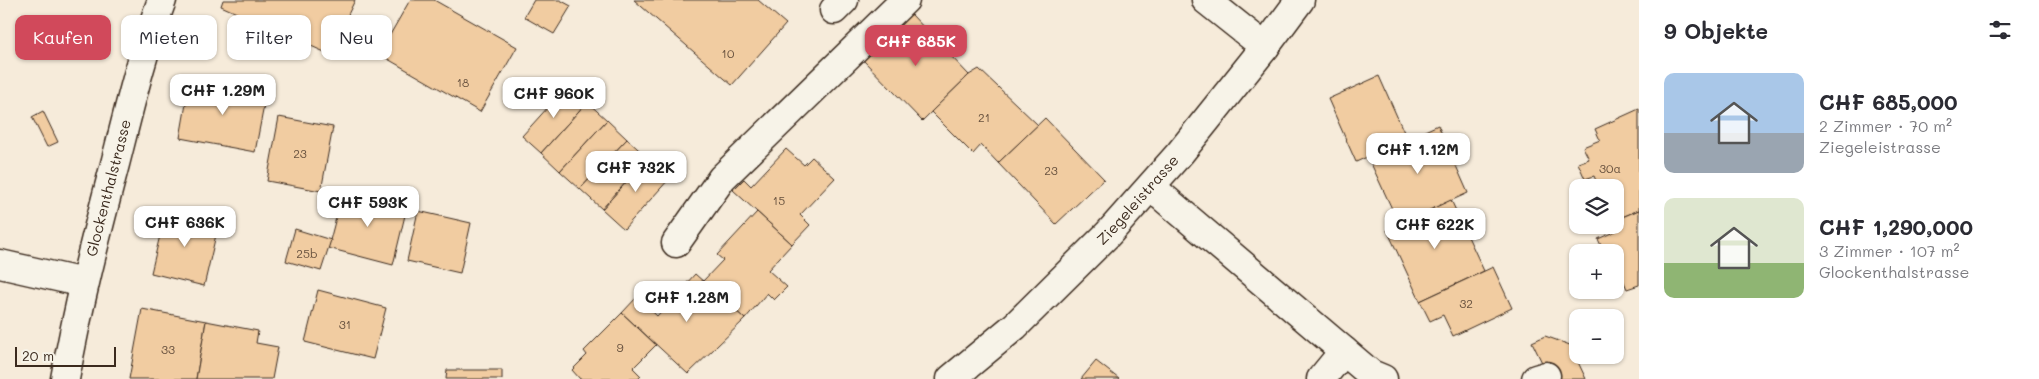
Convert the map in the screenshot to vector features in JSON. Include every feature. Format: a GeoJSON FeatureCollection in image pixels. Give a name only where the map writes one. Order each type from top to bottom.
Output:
{"type":"FeatureCollection","features":[{"type":"Feature","properties":{"kind":"street","name":"Glockenthalstrasse"},"geometry":{"type":"LineString","coordinates":[[65,379],[84,282],[132,96],[162,0]]}},
{"type":"Feature","properties":{"kind":"street"},"geometry":{"type":"LineString","coordinates":[[676,243],[722,178],[905,0]]}},
{"type":"Feature","properties":{"kind":"street"},"geometry":{"type":"LineString","coordinates":[[1206,0],[1265,47]]}},
{"type":"Feature","properties":{"kind":"street","name":"Ziegeleistrasse"},"geometry":{"type":"LineString","coordinates":[[951,379],[1015,326],[1108,234],[1151,187],[1265,47],[1300,0]]}},
{"type":"Feature","properties":{"kind":"street"},"geometry":{"type":"LineString","coordinates":[[1151,187],[1371,374],[1383,379]]}},
{"type":"Feature","properties":{"kind":"street"},"geometry":{"type":"LineString","coordinates":[[0,264],[84,282]]}},
{"type":"Feature","properties":{"kind":"street"},"geometry":{"type":"LineString","coordinates":[[1321,379],[1344,351]]}},
{"type":"Feature","properties":{"kind":"building"},"geometry":{"type":"Polygon","coordinates":[[[223,0],[355,0],[348,15],[321,15],[321,50],[311,46],[311,15],[241,15],[221,6],[223,0]]]}},
{"type":"Feature","properties":{"kind":"building"},"geometry":{"type":"Polygon","coordinates":[[[410,0],[434,0],[517,47],[480,112],[389,60],[392,60],[392,31],[410,0]]]}},
{"type":"Feature","properties":{"kind":"building"},"geometry":{"type":"Polygon","coordinates":[[[534,0],[560,0],[571,6],[554,34],[524,17],[534,0]]]}},
{"type":"Feature","properties":{"kind":"building"},"geometry":{"type":"Polygon","coordinates":[[[634,0],[758,0],[786,24],[732,85],[634,0]]]}},
{"type":"Feature","properties":{"kind":"building"},"geometry":{"type":"Polygon","coordinates":[[[911,14],[969,75],[922,121],[863,60],[911,14]]]}},
{"type":"Feature","properties":{"kind":"building"},"geometry":{"type":"Polygon","coordinates":[[[979,69],[1038,125],[998,163],[981,145],[973,154],[931,112],[969,75],[979,69]]]}},
{"type":"Feature","properties":{"kind":"building"},"geometry":{"type":"Polygon","coordinates":[[[1379,76],[1407,139],[1356,162],[1328,99],[1379,76]]]}},
{"type":"Feature","properties":{"kind":"building"},"geometry":{"type":"Polygon","coordinates":[[[190,81],[266,95],[255,152],[180,138],[190,81]]]}},
{"type":"Feature","properties":{"kind":"building"},"geometry":{"type":"Polygon","coordinates":[[[568,85],[587,102],[541,153],[522,136],[568,85]]]}},
{"type":"Feature","properties":{"kind":"building"},"geometry":{"type":"Polygon","coordinates":[[[587,102],[607,120],[560,171],[541,153],[587,102]]]}},
{"type":"Feature","properties":{"kind":"building"},"geometry":{"type":"Polygon","coordinates":[[[1639,109],[1639,210],[1624,216],[1624,179],[1595,179],[1594,176],[1585,179],[1578,163],[1589,159],[1583,147],[1600,140],[1595,129],[1639,109]]]}},
{"type":"Feature","properties":{"kind":"building"},"geometry":{"type":"Polygon","coordinates":[[[43,111],[58,142],[47,147],[32,117],[43,111]]]}},
{"type":"Feature","properties":{"kind":"building"},"geometry":{"type":"Polygon","coordinates":[[[279,117],[333,127],[321,191],[267,181],[279,117]]]}},
{"type":"Feature","properties":{"kind":"building"},"geometry":{"type":"Polygon","coordinates":[[[1045,118],[1104,179],[1056,224],[998,163],[1045,118]]]}},
{"type":"Feature","properties":{"kind":"building"},"geometry":{"type":"Polygon","coordinates":[[[607,120],[627,139],[580,189],[560,171],[607,120]]]}},
{"type":"Feature","properties":{"kind":"building"},"geometry":{"type":"Polygon","coordinates":[[[1438,125],[1468,193],[1399,224],[1368,157],[1438,125]]]}},
{"type":"Feature","properties":{"kind":"building"},"geometry":{"type":"Polygon","coordinates":[[[627,139],[648,158],[602,209],[580,189],[627,139]]]}},
{"type":"Feature","properties":{"kind":"building"},"geometry":{"type":"Polygon","coordinates":[[[786,149],[804,165],[812,157],[835,178],[800,215],[810,225],[792,244],[733,190],[744,179],[751,186],[786,149]]]}},
{"type":"Feature","properties":{"kind":"building"},"geometry":{"type":"Polygon","coordinates":[[[648,158],[670,178],[624,229],[602,209],[648,158]]]}},
{"type":"Feature","properties":{"kind":"building"},"geometry":{"type":"Polygon","coordinates":[[[343,191],[407,207],[393,265],[328,248],[343,191]]]}},
{"type":"Feature","properties":{"kind":"building"},"geometry":{"type":"Polygon","coordinates":[[[1451,200],[1484,271],[1420,301],[1387,230],[1451,200]]]}},
{"type":"Feature","properties":{"kind":"building"},"geometry":{"type":"Polygon","coordinates":[[[166,210],[219,222],[204,286],[151,273],[166,210]]]}},
{"type":"Feature","properties":{"kind":"building"},"geometry":{"type":"Polygon","coordinates":[[[1639,210],[1639,285],[1627,289],[1624,282],[1624,244],[1600,244],[1598,239],[1609,234],[1624,234],[1624,216],[1639,210]]]}},
{"type":"Feature","properties":{"kind":"building"},"geometry":{"type":"Polygon","coordinates":[[[418,211],[471,223],[460,273],[407,261],[418,211]]]}},
{"type":"Feature","properties":{"kind":"building"},"geometry":{"type":"Polygon","coordinates":[[[757,212],[792,244],[768,270],[787,287],[774,300],[767,293],[745,319],[703,281],[723,260],[717,255],[757,212]]]}},
{"type":"Feature","properties":{"kind":"building"},"geometry":{"type":"Polygon","coordinates":[[[295,229],[331,240],[321,271],[286,261],[295,229]]]}},
{"type":"Feature","properties":{"kind":"building"},"geometry":{"type":"Polygon","coordinates":[[[1493,267],[1512,308],[1453,336],[1443,315],[1430,321],[1420,301],[1493,267]]]}},
{"type":"Feature","properties":{"kind":"building"},"geometry":{"type":"Polygon","coordinates":[[[695,274],[745,319],[688,374],[622,313],[637,297],[657,316],[695,274]]]}},
{"type":"Feature","properties":{"kind":"building"},"geometry":{"type":"Polygon","coordinates":[[[318,290],[386,308],[373,359],[305,342],[318,290]]]}},
{"type":"Feature","properties":{"kind":"building"},"geometry":{"type":"Polygon","coordinates":[[[142,309],[206,321],[196,379],[129,379],[142,309]]]}},
{"type":"Feature","properties":{"kind":"building"},"geometry":{"type":"Polygon","coordinates":[[[622,313],[656,345],[633,368],[641,376],[638,379],[580,379],[572,370],[587,355],[584,351],[622,313]]]}},
{"type":"Feature","properties":{"kind":"building"},"geometry":{"type":"Polygon","coordinates":[[[206,321],[258,331],[256,343],[278,347],[272,379],[196,379],[206,321]]]}},
{"type":"Feature","properties":{"kind":"building"},"geometry":{"type":"Polygon","coordinates":[[[1545,336],[1569,345],[1569,364],[1579,364],[1586,379],[1550,379],[1532,342],[1545,336]]]}},
{"type":"Feature","properties":{"kind":"building"},"geometry":{"type":"Polygon","coordinates":[[[1096,361],[1119,379],[1081,379],[1096,361]]]}},
{"type":"Feature","properties":{"kind":"building"},"geometry":{"type":"Polygon","coordinates":[[[447,370],[502,370],[502,379],[446,379],[447,370]]]}}]}
